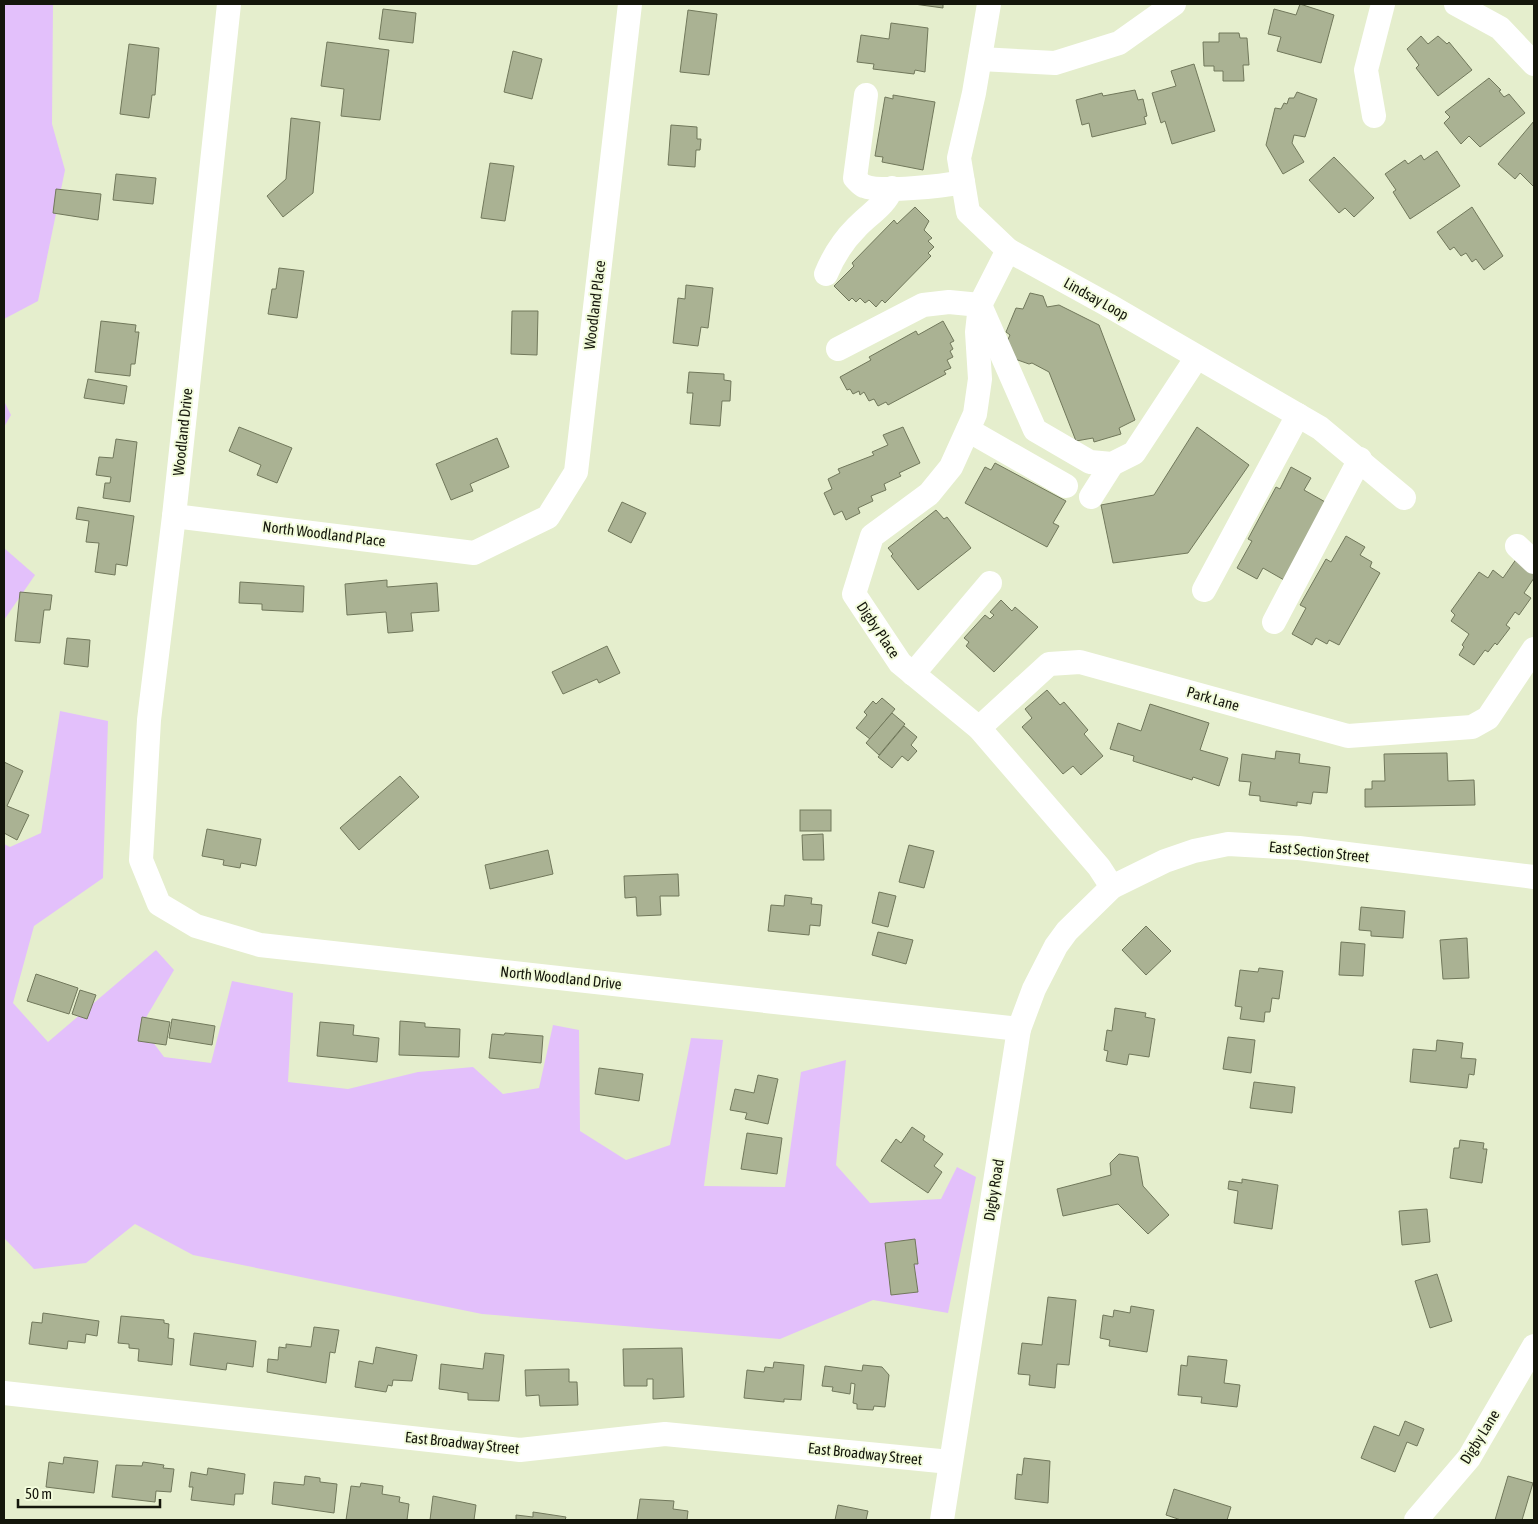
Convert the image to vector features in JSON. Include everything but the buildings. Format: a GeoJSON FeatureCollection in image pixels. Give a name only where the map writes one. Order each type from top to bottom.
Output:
{"type":"FeatureCollection","features":[{"type":"Feature","properties":{"kind":"street","name":"Woodland Drive"},"geometry":{"type":"LineString","coordinates":[[141,860],[149,720],[174,516],[230,4]]}},
{"type":"Feature","properties":{"kind":"street","name":"Woodland Place"},"geometry":{"type":"LineString","coordinates":[[474,552],[548,517],[576,472],[630,4]]}},
{"type":"Feature","properties":{"kind":"street","name":"Lindsay Loop"},"geometry":{"type":"LineString","coordinates":[[989,4],[980,60],[959,158],[968,212],[1008,250],[1108,305],[1320,428],[1360,459],[1404,498]]}},
{"type":"Feature","properties":{"kind":"street"},"geometry":{"type":"LineString","coordinates":[[980,60],[1056,63],[1119,43],[1174,4]]}},
{"type":"Feature","properties":{"kind":"street"},"geometry":{"type":"LineString","coordinates":[[1374,116],[1366,70],[1383,4]]}},
{"type":"Feature","properties":{"kind":"street"},"geometry":{"type":"LineString","coordinates":[[1456,4],[1500,28],[1534,64]]}},
{"type":"Feature","properties":{"kind":"street"},"geometry":{"type":"LineString","coordinates":[[866,95],[855,178],[862,186],[892,188],[936,187],[963,182]]}},
{"type":"Feature","properties":{"kind":"street"},"geometry":{"type":"LineString","coordinates":[[826,274],[833,256],[855,228],[886,201],[892,188]]}},
{"type":"Feature","properties":{"kind":"street","name":"Digby Place"},"geometry":{"type":"LineString","coordinates":[[1008,250],[980,305],[978,332],[980,379],[976,414],[952,467],[929,494],[872,536],[854,594],[900,663],[979,728],[1099,867],[1112,887]]}},
{"type":"Feature","properties":{"kind":"street"},"geometry":{"type":"LineString","coordinates":[[838,349],[923,305],[949,302],[980,305],[1035,430],[1090,462],[1112,464]]}},
{"type":"Feature","properties":{"kind":"street"},"geometry":{"type":"LineString","coordinates":[[1091,497],[1112,464],[1134,453],[1197,357]]}},
{"type":"Feature","properties":{"kind":"street"},"geometry":{"type":"LineString","coordinates":[[1204,590],[1298,415]]}},
{"type":"Feature","properties":{"kind":"street"},"geometry":{"type":"LineString","coordinates":[[968,430],[1066,486]]}},
{"type":"Feature","properties":{"kind":"street"},"geometry":{"type":"LineString","coordinates":[[1274,622],[1360,459]]}},
{"type":"Feature","properties":{"kind":"street","name":"North Woodland Place"},"geometry":{"type":"LineString","coordinates":[[174,516],[474,552]]}},
{"type":"Feature","properties":{"kind":"street"},"geometry":{"type":"LineString","coordinates":[[913,674],[990,583]]}},
{"type":"Feature","properties":{"kind":"street","name":"Park Lane"},"geometry":{"type":"LineString","coordinates":[[979,728],[1049,664],[1080,662],[1348,736],[1472,727],[1488,718],[1534,649]]}},
{"type":"Feature","properties":{"kind":"street","name":"East Section Street"},"geometry":{"type":"LineString","coordinates":[[1112,887],[1165,861],[1194,851],[1228,844],[1299,848],[1534,877]]}},
{"type":"Feature","properties":{"kind":"street","name":"North Woodland Drive"},"geometry":{"type":"LineString","coordinates":[[141,860],[160,904],[196,926],[260,945],[1019,1029]]}},
{"type":"Feature","properties":{"kind":"street","name":"Digby Road"},"geometry":{"type":"LineString","coordinates":[[942,1520],[1019,1029],[1034,990],[1056,946],[1067,931],[1112,887]]}},
{"type":"Feature","properties":{"kind":"street","name":"Digby Lane"},"geometry":{"type":"LineString","coordinates":[[1416,1520],[1469,1458],[1534,1346]]}},
{"type":"Feature","properties":{"kind":"street","name":"East Broadway Street"},"geometry":{"type":"LineString","coordinates":[[4,1392],[520,1450],[665,1434],[950,1462]]}},
{"type":"Feature","properties":{"kind":"shaded area"},"geometry":{"type":"Polygon","coordinates":[[[4,4],[53,4],[52,124],[65,170],[38,301],[4,319],[4,4]]]}},
{"type":"Feature","properties":{"kind":"shaded area"},"geometry":{"type":"Polygon","coordinates":[[[4,401],[11,415],[4,427],[4,401]]]}},
{"type":"Feature","properties":{"kind":"shaded area"},"geometry":{"type":"Polygon","coordinates":[[[4,548],[35,575],[4,620],[4,548]]]}},
{"type":"Feature","properties":{"kind":"shaded area"},"geometry":{"type":"Polygon","coordinates":[[[60,711],[108,721],[103,878],[34,926],[13,1003],[48,1042],[156,950],[174,970],[141,1026],[164,1057],[211,1063],[232,981],[293,993],[288,1082],[348,1089],[418,1072],[473,1067],[503,1094],[539,1088],[553,1025],[579,1030],[580,1131],[626,1160],[670,1145],[691,1038],[723,1040],[704,1186],[785,1187],[801,1072],[846,1060],[836,1165],[870,1203],[941,1199],[957,1167],[976,1177],[948,1313],[873,1300],[780,1339],[482,1314],[193,1255],[135,1224],[86,1263],[34,1269],[4,1238],[4,844],[10,847],[41,833],[60,711]]]}}]}
